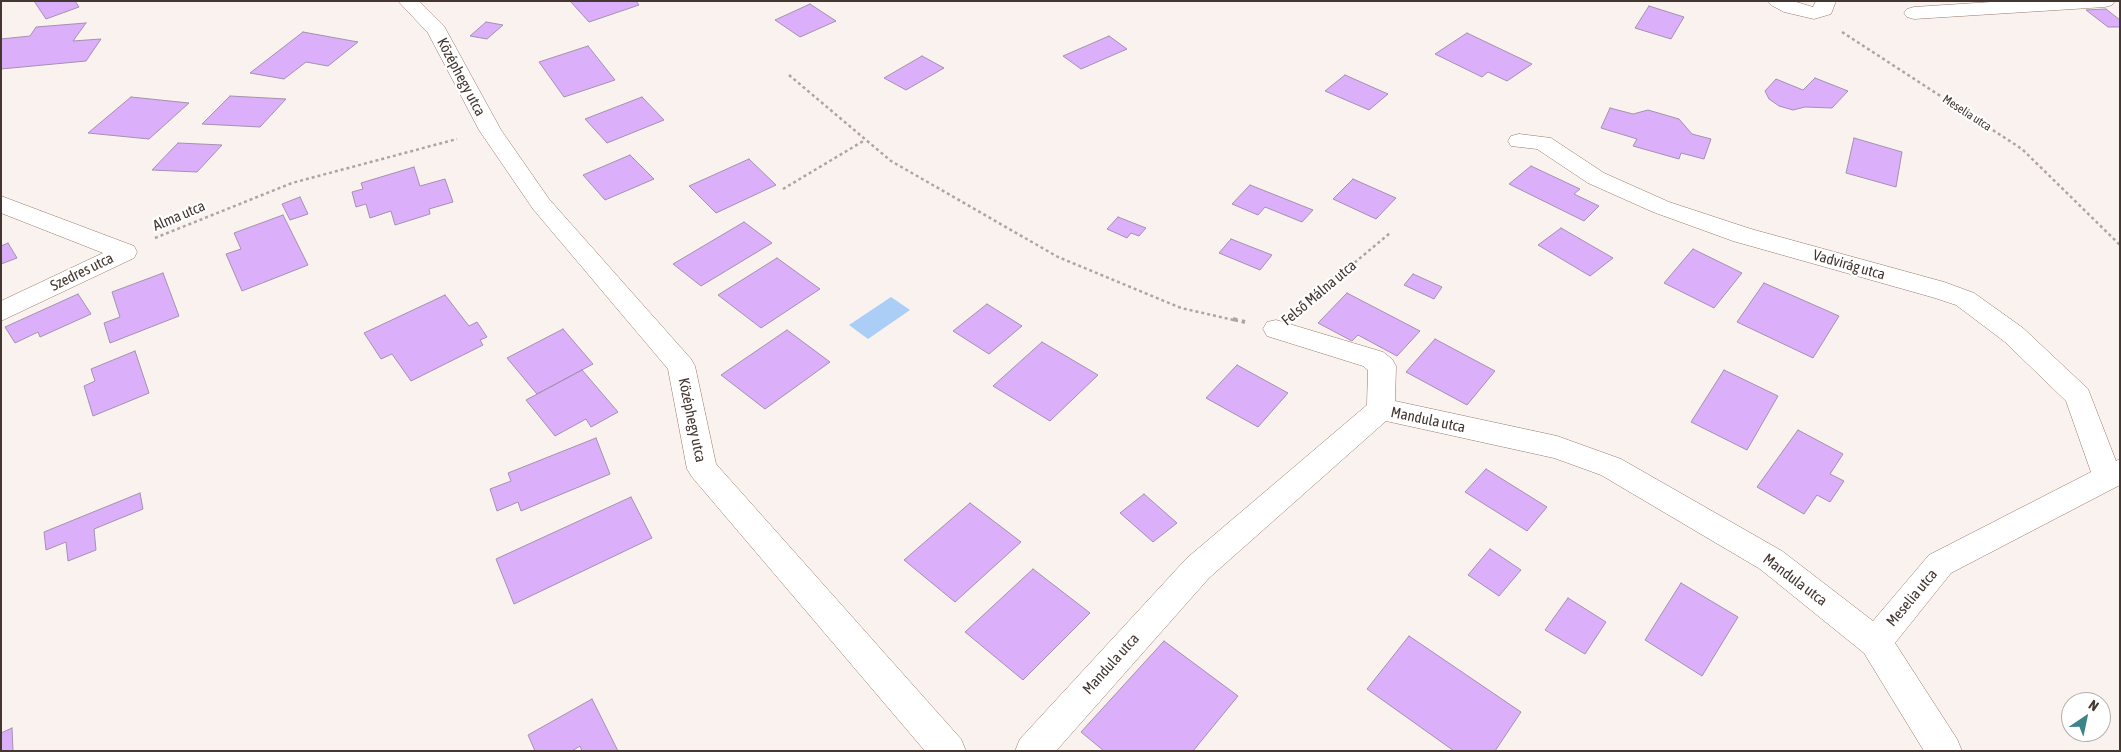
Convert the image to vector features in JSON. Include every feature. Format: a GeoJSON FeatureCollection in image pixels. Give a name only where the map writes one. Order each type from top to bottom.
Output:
{"type":"FeatureCollection","features":[{"type":"Feature","properties":{"kind":"street","name":"Középhegy utca"},"geometry":{"type":"LineString","coordinates":[[408,1],[437,30],[490,130],[541,204],[681,366],[702,469],[948,751]]}},
{"type":"Feature","properties":{"kind":"street"},"geometry":{"type":"LineString","coordinates":[[1778,1],[1791,8],[1820,7]]}},
{"type":"Feature","properties":{"kind":"street"},"geometry":{"type":"LineString","coordinates":[[1914,13],[2105,1]]}},
{"type":"Feature","properties":{"kind":"street"},"geometry":{"type":"LineString","coordinates":[[2115,1],[2120,5]]}},
{"type":"Feature","properties":{"kind":"street","name":"Vadvirág utca"},"geometry":{"type":"LineString","coordinates":[[1519,141],[1543,143],[1596,178],[1661,207],[1742,235],[1944,291],[1965,300],[2014,335],[2078,396],[2114,473]]}},
{"type":"Feature","properties":{"kind":"street","name":"Szedres utca"},"geometry":{"type":"LineString","coordinates":[[1,204],[125,252]]}},
{"type":"Feature","properties":{"kind":"street","name":"Szedres utca"},"geometry":{"type":"LineString","coordinates":[[1,312],[125,252]]}},
{"type":"Feature","properties":{"kind":"street","name":"Felső Málna utca"},"geometry":{"type":"LineString","coordinates":[[1276,329],[1373,359],[1382,366],[1381,410]]}},
{"type":"Feature","properties":{"kind":"street","name":"Mandula utca"},"geometry":{"type":"LineString","coordinates":[[1033,751],[1198,568],[1381,410],[1557,447],[1611,467],[1771,560],[1876,642]]}},
{"type":"Feature","properties":{"kind":"street","name":"Meselia utca"},"geometry":{"type":"LineString","coordinates":[[1944,751],[1876,642],[1940,564],[2114,473]]}},
{"type":"Feature","properties":{"kind":"path","name":"Meselia utca"},"geometry":{"type":"LineString","coordinates":[[1820,7],[2022,149],[2120,245]]}},
{"type":"Feature","properties":{"kind":"path"},"geometry":{"type":"LineString","coordinates":[[789,75],[891,161],[1058,257],[1181,308],[1276,329]]}},
{"type":"Feature","properties":{"kind":"path","name":"Alma utca"},"geometry":{"type":"LineString","coordinates":[[125,252],[199,219],[242,204],[292,182],[490,130]]}},
{"type":"Feature","properties":{"kind":"path"},"geometry":{"type":"LineString","coordinates":[[783,189],[865,140]]}},
{"type":"Feature","properties":{"kind":"path","name":"Felső Málna utca"},"geometry":{"type":"LineString","coordinates":[[1276,329],[1390,233]]}},
{"type":"Feature","properties":{"kind":"water"},"geometry":{"type":"Polygon","coordinates":[[[891,297],[910,310],[868,339],[849,325],[891,297]]]}},
{"type":"Feature","properties":{"kind":"building"},"geometry":{"type":"Polygon","coordinates":[[[34,1],[75,1],[79,7],[46,19],[34,1]]]}},
{"type":"Feature","properties":{"kind":"building"},"geometry":{"type":"Polygon","coordinates":[[[570,1],[636,1],[639,5],[589,22],[570,1]]]}},
{"type":"Feature","properties":{"kind":"building"},"geometry":{"type":"Polygon","coordinates":[[[810,4],[836,21],[800,37],[775,20],[810,4]]]}},
{"type":"Feature","properties":{"kind":"building"},"geometry":{"type":"Polygon","coordinates":[[[1649,6],[1684,17],[1671,39],[1635,28],[1649,6]]]}},
{"type":"Feature","properties":{"kind":"building"},"geometry":{"type":"Polygon","coordinates":[[[2106,9],[2120,20],[2120,27],[2108,27],[2086,10],[2106,9]]]}},
{"type":"Feature","properties":{"kind":"building"},"geometry":{"type":"Polygon","coordinates":[[[486,22],[503,25],[487,39],[470,36],[486,22]]]}},
{"type":"Feature","properties":{"kind":"building"},"geometry":{"type":"Polygon","coordinates":[[[86,23],[73,41],[101,39],[86,61],[1,69],[1,39],[30,36],[36,27],[86,23]]]}},
{"type":"Feature","properties":{"kind":"building"},"geometry":{"type":"Polygon","coordinates":[[[303,32],[358,42],[328,66],[306,62],[284,79],[250,73],[303,32]]]}},
{"type":"Feature","properties":{"kind":"building"},"geometry":{"type":"Polygon","coordinates":[[[1467,33],[1532,64],[1507,81],[1488,72],[1482,77],[1435,54],[1467,33]]]}},
{"type":"Feature","properties":{"kind":"building"},"geometry":{"type":"Polygon","coordinates":[[[1109,36],[1127,49],[1081,69],[1063,56],[1109,36]]]}},
{"type":"Feature","properties":{"kind":"building"},"geometry":{"type":"Polygon","coordinates":[[[588,46],[615,80],[564,97],[539,62],[588,46]]]}},
{"type":"Feature","properties":{"kind":"building"},"geometry":{"type":"Polygon","coordinates":[[[922,56],[944,68],[906,90],[884,78],[922,56]]]}},
{"type":"Feature","properties":{"kind":"building"},"geometry":{"type":"Polygon","coordinates":[[[1345,75],[1388,94],[1369,110],[1325,91],[1345,75]]]}},
{"type":"Feature","properties":{"kind":"building"},"geometry":{"type":"Polygon","coordinates":[[[1815,78],[1848,91],[1832,108],[1805,107],[1793,110],[1779,106],[1769,99],[1765,91],[1776,79],[1803,90],[1815,78]]]}},
{"type":"Feature","properties":{"kind":"building"},"geometry":{"type":"Polygon","coordinates":[[[230,96],[286,99],[260,127],[202,124],[230,96]]]}},
{"type":"Feature","properties":{"kind":"building"},"geometry":{"type":"Polygon","coordinates":[[[131,97],[189,103],[149,139],[88,133],[131,97]]]}},
{"type":"Feature","properties":{"kind":"building"},"geometry":{"type":"Polygon","coordinates":[[[642,97],[664,120],[607,143],[585,119],[642,97]]]}},
{"type":"Feature","properties":{"kind":"building"},"geometry":{"type":"Polygon","coordinates":[[[1610,108],[1633,114],[1648,110],[1679,119],[1692,134],[1711,139],[1704,159],[1681,153],[1679,159],[1633,146],[1637,139],[1601,128],[1610,108]]]}},
{"type":"Feature","properties":{"kind":"building"},"geometry":{"type":"Polygon","coordinates":[[[1854,138],[1902,152],[1896,187],[1846,173],[1854,138]]]}},
{"type":"Feature","properties":{"kind":"building"},"geometry":{"type":"Polygon","coordinates":[[[178,143],[222,145],[197,172],[152,170],[178,143]]]}},
{"type":"Feature","properties":{"kind":"building"},"geometry":{"type":"Polygon","coordinates":[[[630,155],[654,179],[605,200],[583,175],[630,155]]]}},
{"type":"Feature","properties":{"kind":"building"},"geometry":{"type":"Polygon","coordinates":[[[749,159],[776,185],[716,213],[689,186],[749,159]]]}},
{"type":"Feature","properties":{"kind":"building"},"geometry":{"type":"Polygon","coordinates":[[[1531,166],[1580,189],[1574,194],[1599,206],[1584,221],[1509,184],[1531,166]]]}},
{"type":"Feature","properties":{"kind":"building"},"geometry":{"type":"Polygon","coordinates":[[[414,167],[420,186],[445,179],[453,202],[429,209],[430,214],[395,225],[391,211],[370,218],[366,204],[356,207],[352,192],[363,189],[361,183],[414,167]]]}},
{"type":"Feature","properties":{"kind":"building"},"geometry":{"type":"Polygon","coordinates":[[[1353,179],[1396,198],[1376,219],[1333,199],[1353,179]]]}},
{"type":"Feature","properties":{"kind":"building"},"geometry":{"type":"Polygon","coordinates":[[[1250,185],[1313,210],[1302,222],[1265,207],[1258,215],[1232,204],[1250,185]]]}},
{"type":"Feature","properties":{"kind":"building"},"geometry":{"type":"Polygon","coordinates":[[[300,197],[308,214],[290,220],[282,204],[300,197]]]}},
{"type":"Feature","properties":{"kind":"building"},"geometry":{"type":"Polygon","coordinates":[[[283,215],[308,265],[242,291],[226,254],[241,249],[234,233],[283,215]]]}},
{"type":"Feature","properties":{"kind":"building"},"geometry":{"type":"Polygon","coordinates":[[[1118,217],[1146,228],[1139,236],[1131,233],[1127,238],[1107,229],[1118,217]]]}},
{"type":"Feature","properties":{"kind":"building"},"geometry":{"type":"Polygon","coordinates":[[[744,222],[772,243],[701,286],[673,264],[744,222]]]}},
{"type":"Feature","properties":{"kind":"building"},"geometry":{"type":"Polygon","coordinates":[[[1561,228],[1613,258],[1590,276],[1538,245],[1561,228]]]}},
{"type":"Feature","properties":{"kind":"building"},"geometry":{"type":"Polygon","coordinates":[[[1231,239],[1272,255],[1260,270],[1219,253],[1231,239]]]}},
{"type":"Feature","properties":{"kind":"building"},"geometry":{"type":"Polygon","coordinates":[[[8,243],[17,258],[1,264],[1,246],[8,243]]]}},
{"type":"Feature","properties":{"kind":"building"},"geometry":{"type":"Polygon","coordinates":[[[1693,249],[1742,273],[1714,308],[1664,283],[1693,249]]]}},
{"type":"Feature","properties":{"kind":"building"},"geometry":{"type":"Polygon","coordinates":[[[777,258],[820,289],[761,328],[718,295],[777,258]]]}},
{"type":"Feature","properties":{"kind":"building"},"geometry":{"type":"Polygon","coordinates":[[[163,273],[179,316],[110,343],[104,323],[120,317],[112,292],[163,273]]]}},
{"type":"Feature","properties":{"kind":"building"},"geometry":{"type":"Polygon","coordinates":[[[1413,274],[1442,287],[1434,299],[1404,285],[1413,274]]]}},
{"type":"Feature","properties":{"kind":"building"},"geometry":{"type":"Polygon","coordinates":[[[1764,283],[1839,316],[1813,358],[1737,322],[1764,283]]]}},
{"type":"Feature","properties":{"kind":"building"},"geometry":{"type":"Polygon","coordinates":[[[1347,293],[1420,331],[1397,356],[1358,335],[1352,341],[1318,323],[1347,293]]]}},
{"type":"Feature","properties":{"kind":"building"},"geometry":{"type":"Polygon","coordinates":[[[78,294],[91,314],[40,337],[38,332],[15,343],[5,327],[78,294]]]}},
{"type":"Feature","properties":{"kind":"building"},"geometry":{"type":"Polygon","coordinates":[[[445,295],[469,326],[477,322],[487,337],[480,340],[483,345],[411,381],[392,354],[381,359],[364,333],[445,295]]]}},
{"type":"Feature","properties":{"kind":"building"},"geometry":{"type":"Polygon","coordinates":[[[987,304],[1022,326],[989,354],[953,331],[987,304]]]}},
{"type":"Feature","properties":{"kind":"building"},"geometry":{"type":"Polygon","coordinates":[[[563,329],[593,364],[537,394],[507,358],[563,329]]]}},
{"type":"Feature","properties":{"kind":"building"},"geometry":{"type":"Polygon","coordinates":[[[787,330],[830,362],[765,409],[721,375],[787,330]]]}},
{"type":"Feature","properties":{"kind":"building"},"geometry":{"type":"Polygon","coordinates":[[[1435,339],[1495,371],[1467,405],[1406,372],[1435,339]]]}},
{"type":"Feature","properties":{"kind":"building"},"geometry":{"type":"Polygon","coordinates":[[[1042,342],[1098,375],[1050,421],[993,386],[1042,342]]]}},
{"type":"Feature","properties":{"kind":"building"},"geometry":{"type":"Polygon","coordinates":[[[135,351],[149,393],[93,416],[84,386],[95,381],[91,369],[135,351]]]}},
{"type":"Feature","properties":{"kind":"building"},"geometry":{"type":"Polygon","coordinates":[[[1237,365],[1288,393],[1258,427],[1206,398],[1237,365]]]}},
{"type":"Feature","properties":{"kind":"building"},"geometry":{"type":"Polygon","coordinates":[[[582,370],[618,412],[591,427],[586,419],[555,436],[526,400],[582,370]]]}},
{"type":"Feature","properties":{"kind":"building"},"geometry":{"type":"Polygon","coordinates":[[[1724,370],[1778,396],[1747,450],[1691,422],[1724,370]]]}},
{"type":"Feature","properties":{"kind":"building"},"geometry":{"type":"Polygon","coordinates":[[[1798,430],[1843,454],[1830,474],[1844,481],[1830,502],[1817,495],[1804,514],[1757,487],[1798,430]]]}},
{"type":"Feature","properties":{"kind":"building"},"geometry":{"type":"Polygon","coordinates":[[[596,438],[610,474],[521,511],[518,502],[497,511],[490,489],[511,481],[508,473],[596,438]]]}},
{"type":"Feature","properties":{"kind":"building"},"geometry":{"type":"Polygon","coordinates":[[[1486,469],[1547,507],[1527,531],[1465,492],[1486,469]]]}},
{"type":"Feature","properties":{"kind":"building"},"geometry":{"type":"Polygon","coordinates":[[[140,493],[143,509],[94,529],[96,550],[68,561],[66,542],[46,550],[44,532],[140,493]]]}},
{"type":"Feature","properties":{"kind":"building"},"geometry":{"type":"Polygon","coordinates":[[[1144,494],[1177,523],[1153,542],[1120,513],[1144,494]]]}},
{"type":"Feature","properties":{"kind":"building"},"geometry":{"type":"Polygon","coordinates":[[[631,497],[652,538],[514,604],[496,559],[631,497]]]}},
{"type":"Feature","properties":{"kind":"building"},"geometry":{"type":"Polygon","coordinates":[[[970,503],[1021,542],[955,602],[904,560],[970,503]]]}},
{"type":"Feature","properties":{"kind":"building"},"geometry":{"type":"Polygon","coordinates":[[[1490,549],[1521,570],[1499,596],[1468,575],[1490,549]]]}},
{"type":"Feature","properties":{"kind":"building"},"geometry":{"type":"Polygon","coordinates":[[[1033,569],[1090,613],[1023,680],[965,632],[1033,569]]]}},
{"type":"Feature","properties":{"kind":"building"},"geometry":{"type":"Polygon","coordinates":[[[1681,583],[1738,617],[1702,676],[1645,640],[1681,583]]]}},
{"type":"Feature","properties":{"kind":"building"},"geometry":{"type":"Polygon","coordinates":[[[1568,598],[1606,622],[1585,654],[1545,630],[1568,598]]]}},
{"type":"Feature","properties":{"kind":"building"},"geometry":{"type":"Polygon","coordinates":[[[1409,636],[1521,712],[1495,751],[1454,751],[1367,689],[1409,636]]]}},
{"type":"Feature","properties":{"kind":"building"},"geometry":{"type":"Polygon","coordinates":[[[1164,641],[1238,696],[1193,751],[1104,751],[1081,732],[1164,641]]]}},
{"type":"Feature","properties":{"kind":"building"},"geometry":{"type":"Polygon","coordinates":[[[592,699],[618,751],[582,751],[580,746],[572,751],[535,751],[528,735],[592,699]]]}},
{"type":"Feature","properties":{"kind":"building"},"geometry":{"type":"Polygon","coordinates":[[[12,728],[13,751],[1,751],[1,733],[12,728]]]}}]}
